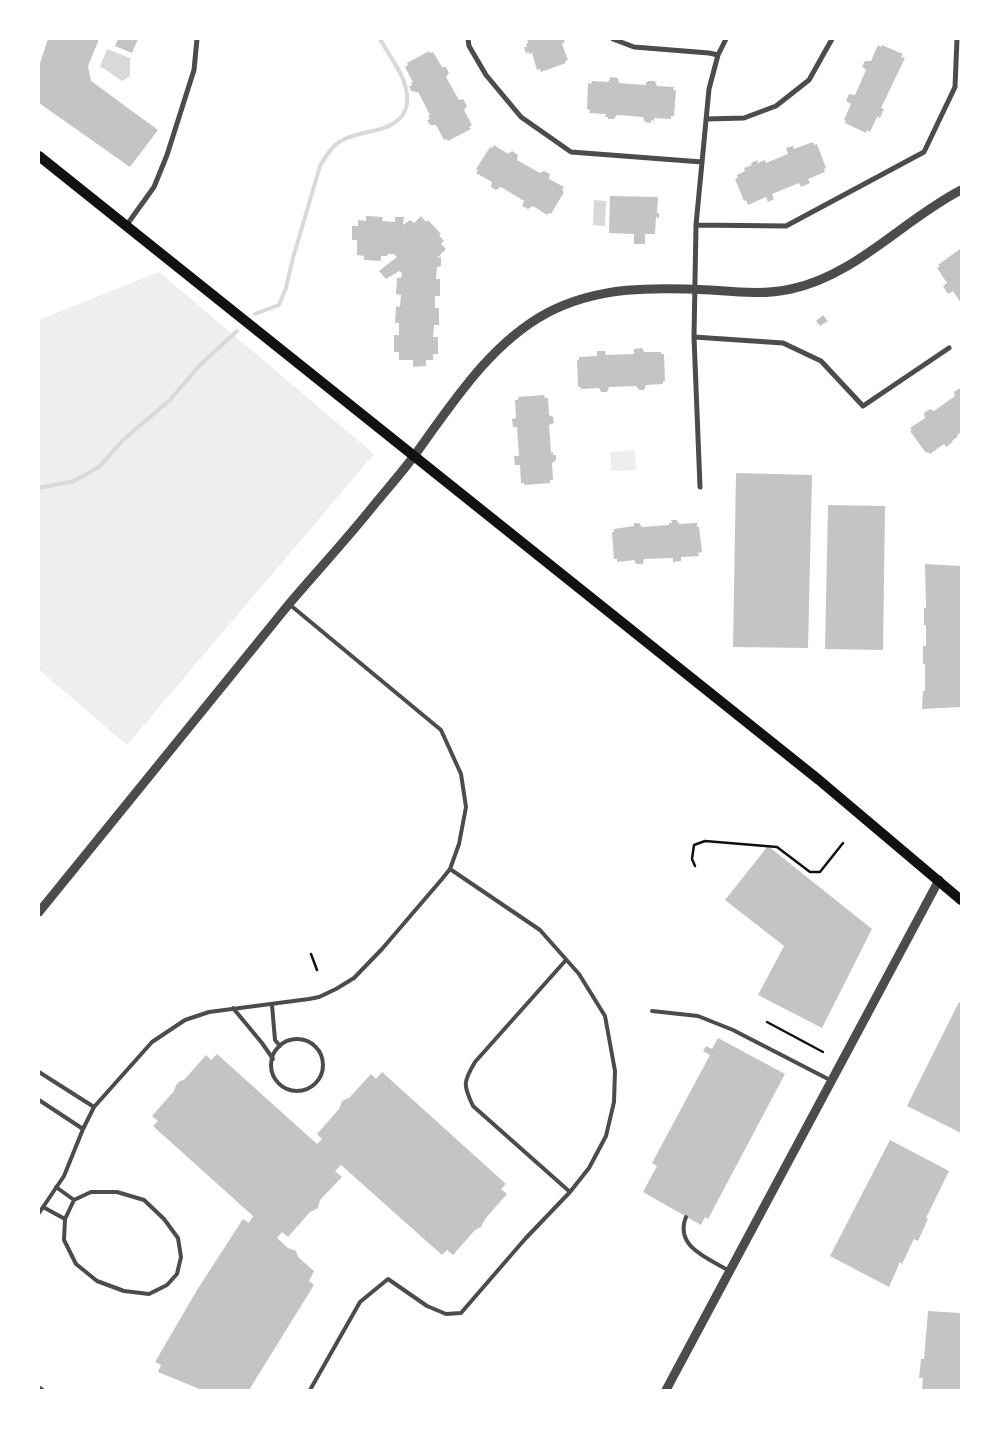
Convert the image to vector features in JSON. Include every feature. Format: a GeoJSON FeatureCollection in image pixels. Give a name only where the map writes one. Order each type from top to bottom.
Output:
{"type":"FeatureCollection","features":[{"type":"Feature","properties":{"kind":"main road"},"geometry":{"type":"LineString","coordinates":[[39,156],[820,780],[961,900]]}},
{"type":"Feature","properties":{"kind":"street"},"geometry":{"type":"LineString","coordinates":[[126,226],[154,187],[194,70],[197,39]]}},
{"type":"Feature","properties":{"kind":"street"},"geometry":{"type":"LineString","coordinates":[[468,39],[469,46],[486,75],[521,117],[571,152],[702,162]]}},
{"type":"Feature","properties":{"kind":"street"},"geometry":{"type":"LineString","coordinates":[[613,39],[634,47],[718,55]]}},
{"type":"Feature","properties":{"kind":"street"},"geometry":{"type":"LineString","coordinates":[[700,487],[694,336],[696,225],[709,89],[718,55],[726,39]]}},
{"type":"Feature","properties":{"kind":"street"},"geometry":{"type":"LineString","coordinates":[[706,119],[744,118],[776,106],[809,80],[832,39]]}},
{"type":"Feature","properties":{"kind":"street"},"geometry":{"type":"LineString","coordinates":[[696,225],[786,226],[924,152],[955,87],[956,39]]}},
{"type":"Feature","properties":{"kind":"street"},"geometry":{"type":"LineString","coordinates":[[39,912],[289,604],[415,455],[451,404],[484,364],[520,331],[547,313],[576,300],[598,293],[623,289],[694,289],[766,293],[792,289],[849,266],[938,202],[961,190]]}},
{"type":"Feature","properties":{"kind":"street"},"geometry":{"type":"LineString","coordinates":[[694,336],[783,343],[821,361],[863,406],[949,348]]}},
{"type":"Feature","properties":{"kind":"street"},"geometry":{"type":"LineString","coordinates":[[666,1390],[939,880]]}},
{"type":"Feature","properties":{"kind":"lane"},"geometry":{"type":"LineString","coordinates":[[39,1213],[64,1176],[94,1107],[152,1042],[185,1020],[209,1012],[272,1005],[319,997],[336,989],[354,978],[382,949],[450,869],[459,844],[466,807],[462,774],[441,730],[289,604]]}},
{"type":"Feature","properties":{"kind":"lane"},"geometry":{"type":"LineString","coordinates":[[310,1390],[360,1302],[388,1279],[427,1306],[446,1314],[460,1313],[524,1239],[570,1192],[589,1168],[606,1136],[614,1102],[615,1071],[605,1016],[579,974],[540,930],[450,869]]}},
{"type":"Feature","properties":{"kind":"lane"},"geometry":{"type":"LineString","coordinates":[[566,960],[475,1062],[466,1078],[466,1091],[474,1106],[570,1192]]}},
{"type":"Feature","properties":{"kind":"lane"},"geometry":{"type":"LineString","coordinates":[[272,1005],[275,1040],[280,1046]]}},
{"type":"Feature","properties":{"kind":"lane"},"geometry":{"type":"LineString","coordinates":[[233,1008],[262,1043],[273,1060]]}},
{"type":"Feature","properties":{"kind":"lane"},"geometry":{"type":"LineString","coordinates":[[652,1011],[698,1016],[733,1030],[832,1081]]}},
{"type":"Feature","properties":{"kind":"lane"},"geometry":{"type":"LineString","coordinates":[[297,1039],[311,1042],[320,1052],[324,1065],[320,1078],[311,1088],[297,1091],[284,1088],[275,1078],[271,1065],[273,1060],[275,1052],[284,1042],[297,1039]]}},
{"type":"Feature","properties":{"kind":"lane"},"geometry":{"type":"LineString","coordinates":[[39,1072],[94,1107]]}},
{"type":"Feature","properties":{"kind":"lane"},"geometry":{"type":"LineString","coordinates":[[39,1100],[83,1129]]}},
{"type":"Feature","properties":{"kind":"lane"},"geometry":{"type":"LineString","coordinates":[[56,1187],[74,1200]]}},
{"type":"Feature","properties":{"kind":"lane"},"geometry":{"type":"LineString","coordinates":[[91,1192],[117,1192],[144,1200],[164,1219],[178,1238],[181,1257],[178,1274],[167,1286],[149,1294],[124,1291],[97,1281],[76,1264],[64,1240],[65,1219],[74,1200],[91,1192]]}},
{"type":"Feature","properties":{"kind":"lane"},"geometry":{"type":"LineString","coordinates":[[44,1206],[65,1219]]}},
{"type":"Feature","properties":{"kind":"lane"},"geometry":{"type":"LineString","coordinates":[[686,1218],[682,1227],[684,1237],[695,1251],[730,1271]]}},
{"type":"Feature","properties":{"kind":"path"},"geometry":{"type":"LineString","coordinates":[[695,866],[692,860],[694,845],[705,841],[777,847],[810,872],[820,872],[843,843]]}},
{"type":"Feature","properties":{"kind":"path"},"geometry":{"type":"LineString","coordinates":[[311,954],[316,970]]}},
{"type":"Feature","properties":{"kind":"path"},"geometry":{"type":"LineString","coordinates":[[767,1022],[823,1052]]}},
{"type":"Feature","properties":{"kind":"shaded area"},"geometry":{"type":"Polygon","coordinates":[[[107,49],[130,58],[130,76],[122,81],[100,66],[107,49]]]}},
{"type":"Feature","properties":{"kind":"shaded area"},"geometry":{"type":"Polygon","coordinates":[[[594,200],[606,201],[605,226],[593,225],[594,200]]]}},
{"type":"Feature","properties":{"kind":"shaded area"},"geometry":{"type":"Polygon","coordinates":[[[159,272],[374,454],[127,745],[39,670],[39,320],[159,272]]]}},
{"type":"Feature","properties":{"kind":"shaded area"},"geometry":{"type":"Polygon","coordinates":[[[635,450],[636,470],[611,471],[610,452],[635,450]]]}},
{"type":"Feature","properties":{"kind":"building"},"geometry":{"type":"Polygon","coordinates":[[[48,39],[99,39],[88,66],[91,81],[158,130],[130,167],[39,103],[39,66],[48,39]]]}},
{"type":"Feature","properties":{"kind":"building"},"geometry":{"type":"Polygon","coordinates":[[[118,39],[138,39],[132,53],[115,46],[118,39]]]}},
{"type":"Feature","properties":{"kind":"building"},"geometry":{"type":"Polygon","coordinates":[[[527,39],[565,39],[562,44],[568,60],[565,61],[566,63],[541,72],[540,69],[537,70],[532,53],[526,53],[524,47],[527,47],[527,39]]]}},
{"type":"Feature","properties":{"kind":"building"},"geometry":{"type":"Polygon","coordinates":[[[878,45],[903,54],[901,57],[905,58],[881,108],[884,109],[880,118],[877,117],[870,132],[867,130],[866,133],[845,123],[846,121],[844,120],[851,104],[846,101],[849,94],[855,95],[866,70],[862,66],[865,61],[871,61],[878,45]]]}},
{"type":"Feature","properties":{"kind":"building"},"geometry":{"type":"Polygon","coordinates":[[[429,51],[430,53],[433,52],[442,67],[446,67],[449,73],[446,77],[459,100],[463,99],[467,106],[464,110],[472,125],[469,127],[471,129],[448,141],[444,140],[436,125],[430,125],[427,120],[430,119],[428,116],[430,115],[418,92],[412,92],[409,87],[413,82],[405,67],[408,65],[407,63],[429,51]]]}},
{"type":"Feature","properties":{"kind":"building"},"geometry":{"type":"Polygon","coordinates":[[[611,77],[618,78],[619,83],[646,85],[648,81],[655,81],[657,86],[674,87],[673,90],[676,90],[674,116],[671,116],[671,119],[654,118],[654,121],[651,120],[651,123],[645,122],[643,117],[617,115],[614,119],[608,119],[608,117],[605,117],[606,114],[589,113],[590,110],[587,109],[588,83],[591,84],[592,81],[608,82],[611,77]]]}},
{"type":"Feature","properties":{"kind":"building"},"geometry":{"type":"Polygon","coordinates":[[[813,142],[814,145],[817,144],[826,168],[824,169],[825,172],[808,179],[810,183],[801,187],[799,183],[772,194],[774,199],[768,202],[766,197],[748,205],[746,200],[744,201],[735,179],[738,178],[737,175],[745,171],[744,168],[752,165],[751,163],[757,160],[758,163],[765,160],[766,163],[788,154],[786,148],[793,146],[794,149],[813,142]]]}},
{"type":"Feature","properties":{"kind":"building"},"geometry":{"type":"Polygon","coordinates":[[[494,145],[508,154],[512,151],[518,155],[517,160],[540,173],[544,171],[550,174],[549,179],[564,187],[562,190],[564,192],[551,214],[547,215],[533,206],[528,209],[522,206],[524,201],[501,187],[496,190],[491,187],[492,182],[476,173],[478,170],[476,169],[490,147],[492,148],[494,145]]]}},
{"type":"Feature","properties":{"kind":"building"},"geometry":{"type":"Polygon","coordinates":[[[610,196],[658,197],[657,213],[659,213],[659,218],[656,217],[655,234],[645,234],[645,244],[634,244],[634,234],[609,233],[610,196]]]}},
{"type":"Feature","properties":{"kind":"building"},"geometry":{"type":"Polygon","coordinates":[[[366,216],[383,217],[382,221],[395,222],[395,217],[404,217],[403,225],[410,220],[414,223],[421,216],[426,222],[428,220],[441,234],[439,235],[444,241],[441,244],[446,249],[437,258],[441,257],[441,266],[437,267],[436,279],[440,279],[440,296],[435,296],[435,308],[439,308],[439,325],[434,325],[433,337],[438,337],[438,354],[433,354],[433,360],[426,360],[426,366],[413,367],[413,360],[399,360],[399,352],[394,352],[394,335],[399,335],[399,323],[395,323],[396,306],[400,307],[401,295],[396,294],[397,278],[401,278],[402,273],[399,271],[386,279],[379,271],[397,257],[394,254],[381,256],[381,261],[364,260],[364,256],[357,255],[357,240],[352,240],[352,226],[358,226],[358,220],[366,221],[366,216]]]}},
{"type":"Feature","properties":{"kind":"building"},"geometry":{"type":"Polygon","coordinates":[[[960,249],[961,303],[953,291],[948,294],[943,286],[947,283],[937,268],[940,266],[938,265],[960,249]]]}},
{"type":"Feature","properties":{"kind":"building"},"geometry":{"type":"Polygon","coordinates":[[[823,315],[828,321],[820,326],[816,321],[823,315]]]}},
{"type":"Feature","properties":{"kind":"building"},"geometry":{"type":"Polygon","coordinates":[[[642,348],[644,352],[661,352],[661,354],[664,354],[665,381],[663,381],[663,384],[646,385],[644,390],[639,390],[636,386],[609,387],[607,392],[601,392],[599,388],[581,389],[581,387],[578,387],[577,360],[579,360],[579,357],[597,356],[597,351],[605,351],[606,355],[634,354],[634,349],[642,348]]]}},
{"type":"Feature","properties":{"kind":"building"},"geometry":{"type":"Polygon","coordinates":[[[960,388],[961,432],[946,447],[944,444],[930,454],[926,453],[910,431],[912,430],[910,428],[925,418],[924,413],[930,409],[934,411],[955,396],[954,392],[960,388]]]}},
{"type":"Feature","properties":{"kind":"building"},"geometry":{"type":"Polygon","coordinates":[[[544,395],[545,398],[548,398],[549,415],[553,417],[554,423],[549,425],[551,453],[553,452],[553,455],[556,455],[556,460],[552,463],[553,480],[550,480],[550,483],[524,485],[524,483],[521,483],[520,465],[515,465],[514,456],[519,456],[517,427],[513,427],[512,419],[516,418],[515,400],[518,400],[518,397],[544,395]]]}},
{"type":"Feature","properties":{"kind":"building"},"geometry":{"type":"Polygon","coordinates":[[[736,473],[812,475],[808,648],[733,647],[736,473]]]}},
{"type":"Feature","properties":{"kind":"building"},"geometry":{"type":"Polygon","coordinates":[[[828,505],[885,506],[883,650],[825,649],[828,505]]]}},
{"type":"Feature","properties":{"kind":"building"},"geometry":{"type":"Polygon","coordinates":[[[671,520],[677,520],[679,524],[697,523],[702,552],[698,553],[699,556],[681,557],[681,561],[673,562],[673,558],[644,559],[643,564],[636,564],[634,560],[617,562],[617,559],[614,559],[612,532],[614,532],[614,529],[634,526],[634,523],[639,523],[642,527],[669,525],[669,523],[672,523],[671,520]]]}},
{"type":"Feature","properties":{"kind":"building"},"geometry":{"type":"Polygon","coordinates":[[[925,564],[961,566],[961,707],[922,709],[923,691],[925,691],[923,646],[926,646],[926,625],[924,625],[924,608],[926,608],[925,564]]]}},
{"type":"Feature","properties":{"kind":"building"},"geometry":{"type":"Polygon","coordinates":[[[768,846],[872,929],[822,1028],[758,995],[784,946],[725,900],[768,846]]]}},
{"type":"Feature","properties":{"kind":"building"},"geometry":{"type":"Polygon","coordinates":[[[959,1002],[961,1004],[961,1133],[907,1106],[959,1002]]]}},
{"type":"Feature","properties":{"kind":"building"},"geometry":{"type":"Polygon","coordinates":[[[718,1038],[785,1074],[708,1219],[705,1217],[701,1225],[643,1192],[657,1166],[652,1163],[710,1055],[703,1051],[706,1046],[712,1049],[718,1038]]]}},
{"type":"Feature","properties":{"kind":"building"},"geometry":{"type":"Polygon","coordinates":[[[217,1054],[317,1144],[322,1139],[317,1134],[339,1109],[342,1101],[349,1098],[371,1074],[376,1079],[382,1072],[506,1184],[501,1189],[507,1194],[485,1219],[481,1227],[475,1230],[453,1255],[447,1250],[442,1255],[341,1165],[335,1171],[342,1177],[320,1200],[318,1208],[310,1212],[288,1237],[282,1232],[277,1238],[288,1248],[296,1251],[298,1257],[314,1271],[309,1281],[314,1285],[249,1390],[202,1390],[158,1372],[161,1365],[155,1362],[197,1290],[243,1219],[249,1223],[253,1216],[153,1126],[158,1121],[152,1116],[174,1091],[176,1085],[184,1080],[206,1055],[211,1060],[217,1054]]]}},
{"type":"Feature","properties":{"kind":"building"},"geometry":{"type":"Polygon","coordinates":[[[890,1140],[949,1171],[926,1218],[928,1219],[918,1241],[914,1239],[902,1264],[900,1262],[889,1287],[830,1256],[890,1140]]]}},
{"type":"Feature","properties":{"kind":"building"},"geometry":{"type":"Polygon","coordinates":[[[928,1311],[961,1313],[961,1390],[922,1390],[923,1378],[919,1378],[921,1359],[924,1359],[928,1311]]]}},
{"type":"Feature","properties":{"kind":"waterway"},"geometry":{"type":"LineString","coordinates":[[255,314],[279,305],[286,288],[320,166],[328,153],[336,144],[347,138],[380,129],[396,122],[405,112],[407,98],[405,84],[380,39]]}},
{"type":"Feature","properties":{"kind":"waterway"},"geometry":{"type":"LineString","coordinates":[[39,488],[74,481],[99,467],[123,440],[170,400],[198,367],[237,331]]}}]}
